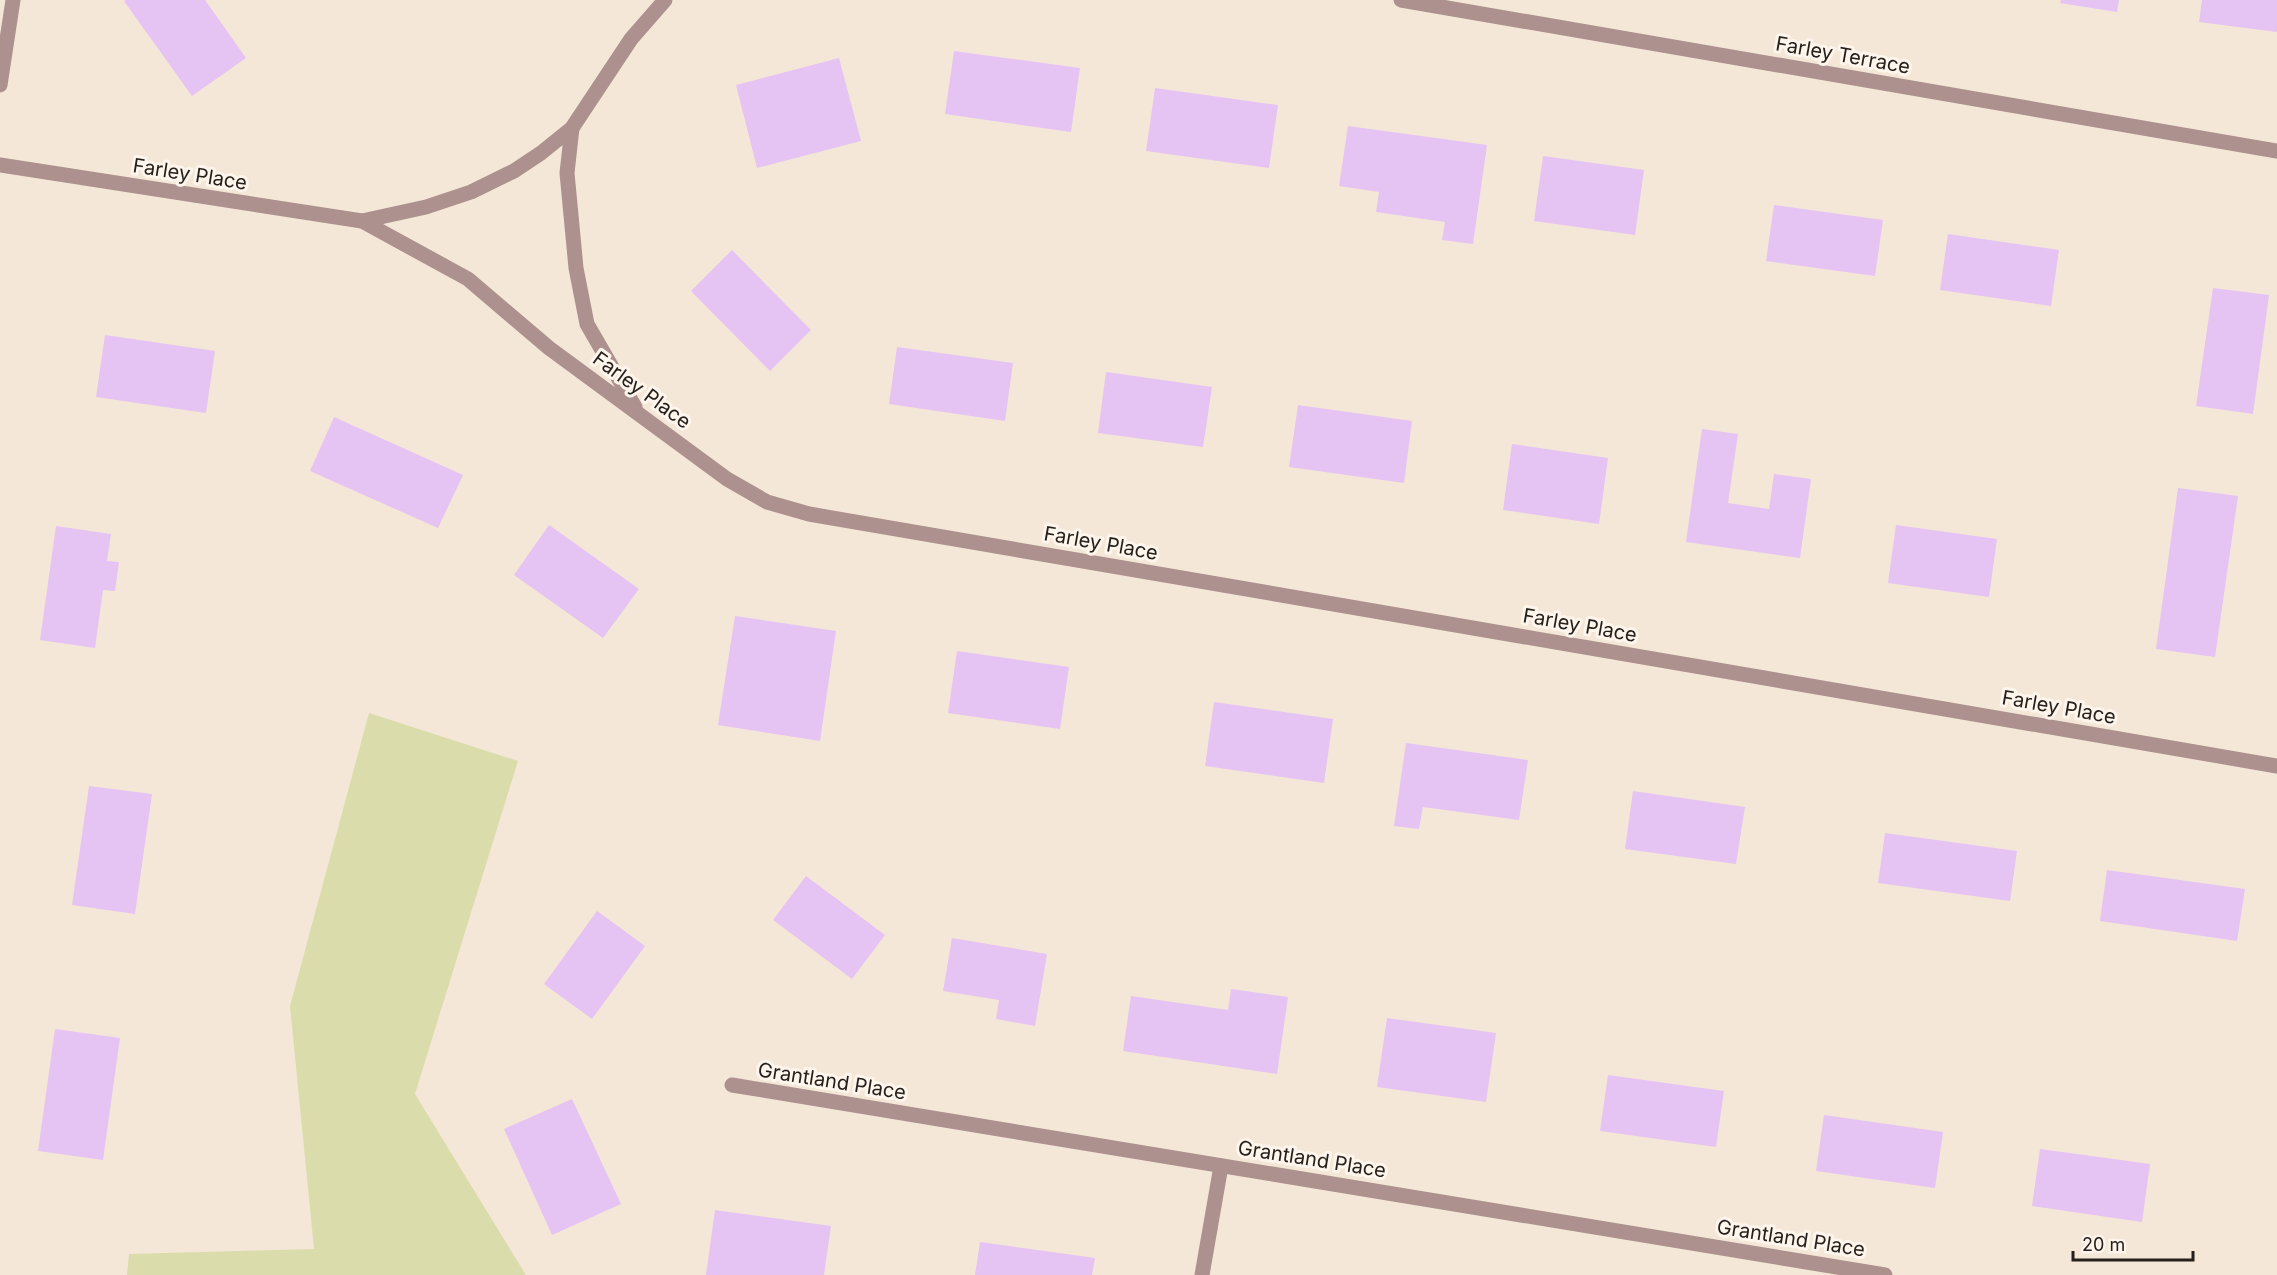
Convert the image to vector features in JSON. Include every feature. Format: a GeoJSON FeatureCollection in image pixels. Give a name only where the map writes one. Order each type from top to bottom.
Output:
{"type":"FeatureCollection","features":[{"type":"Feature","properties":{"kind":"street"},"geometry":{"type":"LineString","coordinates":[[0,85],[13,0]]}},
{"type":"Feature","properties":{"kind":"street"},"geometry":{"type":"LineString","coordinates":[[362,221],[426,207],[471,192],[514,171],[541,153],[572,128],[631,39],[665,0]]}},
{"type":"Feature","properties":{"kind":"street","name":"Farley Terrace"},"geometry":{"type":"LineString","coordinates":[[1401,0],[2277,151]]}},
{"type":"Feature","properties":{"kind":"street"},"geometry":{"type":"LineString","coordinates":[[572,128],[567,173],[576,268],[587,324],[638,413]]}},
{"type":"Feature","properties":{"kind":"street","name":"Farley Place"},"geometry":{"type":"LineString","coordinates":[[0,165],[362,221],[468,279],[549,348],[728,479],[767,502],[808,514],[2277,766]]}},
{"type":"Feature","properties":{"kind":"street","name":"Grantland Place"},"geometry":{"type":"LineString","coordinates":[[732,1085],[1885,1275]]}},
{"type":"Feature","properties":{"kind":"street"},"geometry":{"type":"LineString","coordinates":[[1202,1275],[1221,1166]]}},
{"type":"Feature","properties":{"kind":"green space"},"geometry":{"type":"Polygon","coordinates":[[[369,713],[518,761],[415,1094],[526,1275],[127,1275],[129,1254],[314,1249],[290,1006],[369,713]]]}},
{"type":"Feature","properties":{"kind":"building"},"geometry":{"type":"Polygon","coordinates":[[[205,0],[246,58],[192,96],[124,1],[205,0]]]}},
{"type":"Feature","properties":{"kind":"building"},"geometry":{"type":"Polygon","coordinates":[[[2061,0],[2119,0],[2117,12],[2060,3],[2061,0]]]}},
{"type":"Feature","properties":{"kind":"building"},"geometry":{"type":"Polygon","coordinates":[[[2202,0],[2277,0],[2277,32],[2199,22],[2202,0]]]}},
{"type":"Feature","properties":{"kind":"building"},"geometry":{"type":"Polygon","coordinates":[[[954,51],[1080,68],[1071,132],[945,114],[954,51]]]}},
{"type":"Feature","properties":{"kind":"building"},"geometry":{"type":"Polygon","coordinates":[[[839,58],[861,141],[757,168],[736,85],[839,58]]]}},
{"type":"Feature","properties":{"kind":"building"},"geometry":{"type":"Polygon","coordinates":[[[1155,88],[1278,105],[1269,168],[1146,151],[1155,88]]]}},
{"type":"Feature","properties":{"kind":"building"},"geometry":{"type":"Polygon","coordinates":[[[1348,126],[1487,145],[1473,244],[1442,240],[1445,222],[1376,212],[1379,192],[1339,186],[1348,126]]]}},
{"type":"Feature","properties":{"kind":"building"},"geometry":{"type":"Polygon","coordinates":[[[1543,156],[1644,170],[1635,235],[1534,221],[1543,156]]]}},
{"type":"Feature","properties":{"kind":"building"},"geometry":{"type":"Polygon","coordinates":[[[1774,205],[1883,220],[1875,276],[1766,261],[1774,205]]]}},
{"type":"Feature","properties":{"kind":"building"},"geometry":{"type":"Polygon","coordinates":[[[1948,234],[2059,250],[2051,306],[1940,290],[1948,234]]]}},
{"type":"Feature","properties":{"kind":"building"},"geometry":{"type":"Polygon","coordinates":[[[732,250],[811,330],[770,371],[691,291],[732,250]]]}},
{"type":"Feature","properties":{"kind":"building"},"geometry":{"type":"Polygon","coordinates":[[[2213,288],[2269,295],[2253,414],[2196,406],[2213,288]]]}},
{"type":"Feature","properties":{"kind":"building"},"geometry":{"type":"Polygon","coordinates":[[[105,335],[215,351],[206,413],[96,397],[105,335]]]}},
{"type":"Feature","properties":{"kind":"building"},"geometry":{"type":"Polygon","coordinates":[[[897,347],[1013,363],[1005,421],[889,404],[897,347]]]}},
{"type":"Feature","properties":{"kind":"building"},"geometry":{"type":"Polygon","coordinates":[[[1106,372],[1212,387],[1203,447],[1098,433],[1106,372]]]}},
{"type":"Feature","properties":{"kind":"building"},"geometry":{"type":"Polygon","coordinates":[[[1298,405],[1412,421],[1404,483],[1289,467],[1298,405]]]}},
{"type":"Feature","properties":{"kind":"building"},"geometry":{"type":"Polygon","coordinates":[[[334,417],[463,475],[438,528],[310,471],[334,417]]]}},
{"type":"Feature","properties":{"kind":"building"},"geometry":{"type":"Polygon","coordinates":[[[1702,429],[1738,434],[1728,503],[1769,509],[1774,474],[1811,479],[1800,558],[1686,542],[1702,429]]]}},
{"type":"Feature","properties":{"kind":"building"},"geometry":{"type":"Polygon","coordinates":[[[1512,444],[1608,458],[1599,524],[1503,510],[1512,444]]]}},
{"type":"Feature","properties":{"kind":"building"},"geometry":{"type":"Polygon","coordinates":[[[2178,488],[2238,496],[2215,657],[2156,649],[2178,488]]]}},
{"type":"Feature","properties":{"kind":"building"},"geometry":{"type":"Polygon","coordinates":[[[549,525],[639,589],[603,638],[514,575],[549,525]]]}},
{"type":"Feature","properties":{"kind":"building"},"geometry":{"type":"Polygon","coordinates":[[[1896,525],[1997,539],[1989,597],[1888,583],[1896,525]]]}},
{"type":"Feature","properties":{"kind":"building"},"geometry":{"type":"Polygon","coordinates":[[[56,526],[111,534],[107,561],[119,562],[115,591],[103,590],[95,648],[40,640],[56,526]]]}},
{"type":"Feature","properties":{"kind":"building"},"geometry":{"type":"Polygon","coordinates":[[[735,616],[836,631],[820,741],[718,725],[735,616]]]}},
{"type":"Feature","properties":{"kind":"building"},"geometry":{"type":"Polygon","coordinates":[[[957,651],[1069,667],[1060,729],[948,713],[957,651]]]}},
{"type":"Feature","properties":{"kind":"building"},"geometry":{"type":"Polygon","coordinates":[[[1214,702],[1333,719],[1324,783],[1205,766],[1214,702]]]}},
{"type":"Feature","properties":{"kind":"building"},"geometry":{"type":"Polygon","coordinates":[[[1406,743],[1528,760],[1519,820],[1423,807],[1419,829],[1394,826],[1406,743]]]}},
{"type":"Feature","properties":{"kind":"building"},"geometry":{"type":"Polygon","coordinates":[[[89,786],[152,794],[135,914],[72,905],[89,786]]]}},
{"type":"Feature","properties":{"kind":"building"},"geometry":{"type":"Polygon","coordinates":[[[1633,791],[1745,807],[1736,864],[1625,849],[1633,791]]]}},
{"type":"Feature","properties":{"kind":"building"},"geometry":{"type":"Polygon","coordinates":[[[1885,833],[2017,851],[2010,901],[1878,883],[1885,833]]]}},
{"type":"Feature","properties":{"kind":"building"},"geometry":{"type":"Polygon","coordinates":[[[2107,870],[2245,889],[2237,941],[2100,921],[2107,870]]]}},
{"type":"Feature","properties":{"kind":"building"},"geometry":{"type":"Polygon","coordinates":[[[806,876],[885,935],[852,979],[773,920],[806,876]]]}},
{"type":"Feature","properties":{"kind":"building"},"geometry":{"type":"Polygon","coordinates":[[[597,911],[645,946],[592,1019],[544,984],[597,911]]]}},
{"type":"Feature","properties":{"kind":"building"},"geometry":{"type":"Polygon","coordinates":[[[952,938],[1047,954],[1035,1026],[996,1019],[999,1000],[943,991],[952,938]]]}},
{"type":"Feature","properties":{"kind":"building"},"geometry":{"type":"Polygon","coordinates":[[[1231,989],[1288,997],[1277,1074],[1123,1051],[1131,996],[1228,1010],[1231,989]]]}},
{"type":"Feature","properties":{"kind":"building"},"geometry":{"type":"Polygon","coordinates":[[[1387,1018],[1496,1033],[1486,1102],[1377,1087],[1387,1018]]]}},
{"type":"Feature","properties":{"kind":"building"},"geometry":{"type":"Polygon","coordinates":[[[55,1029],[120,1038],[103,1160],[38,1151],[55,1029]]]}},
{"type":"Feature","properties":{"kind":"building"},"geometry":{"type":"Polygon","coordinates":[[[1608,1075],[1724,1091],[1716,1147],[1600,1131],[1608,1075]]]}},
{"type":"Feature","properties":{"kind":"building"},"geometry":{"type":"Polygon","coordinates":[[[572,1099],[621,1204],[552,1235],[504,1129],[572,1099]]]}},
{"type":"Feature","properties":{"kind":"building"},"geometry":{"type":"Polygon","coordinates":[[[1824,1115],[1943,1132],[1935,1188],[1816,1171],[1824,1115]]]}},
{"type":"Feature","properties":{"kind":"building"},"geometry":{"type":"Polygon","coordinates":[[[2040,1149],[2150,1164],[2142,1222],[2032,1206],[2040,1149]]]}},
{"type":"Feature","properties":{"kind":"building"},"geometry":{"type":"Polygon","coordinates":[[[715,1210],[831,1226],[824,1275],[706,1275],[715,1210]]]}},
{"type":"Feature","properties":{"kind":"building"},"geometry":{"type":"Polygon","coordinates":[[[980,1242],[1095,1258],[1092,1275],[975,1275],[980,1242]]]}}]}
